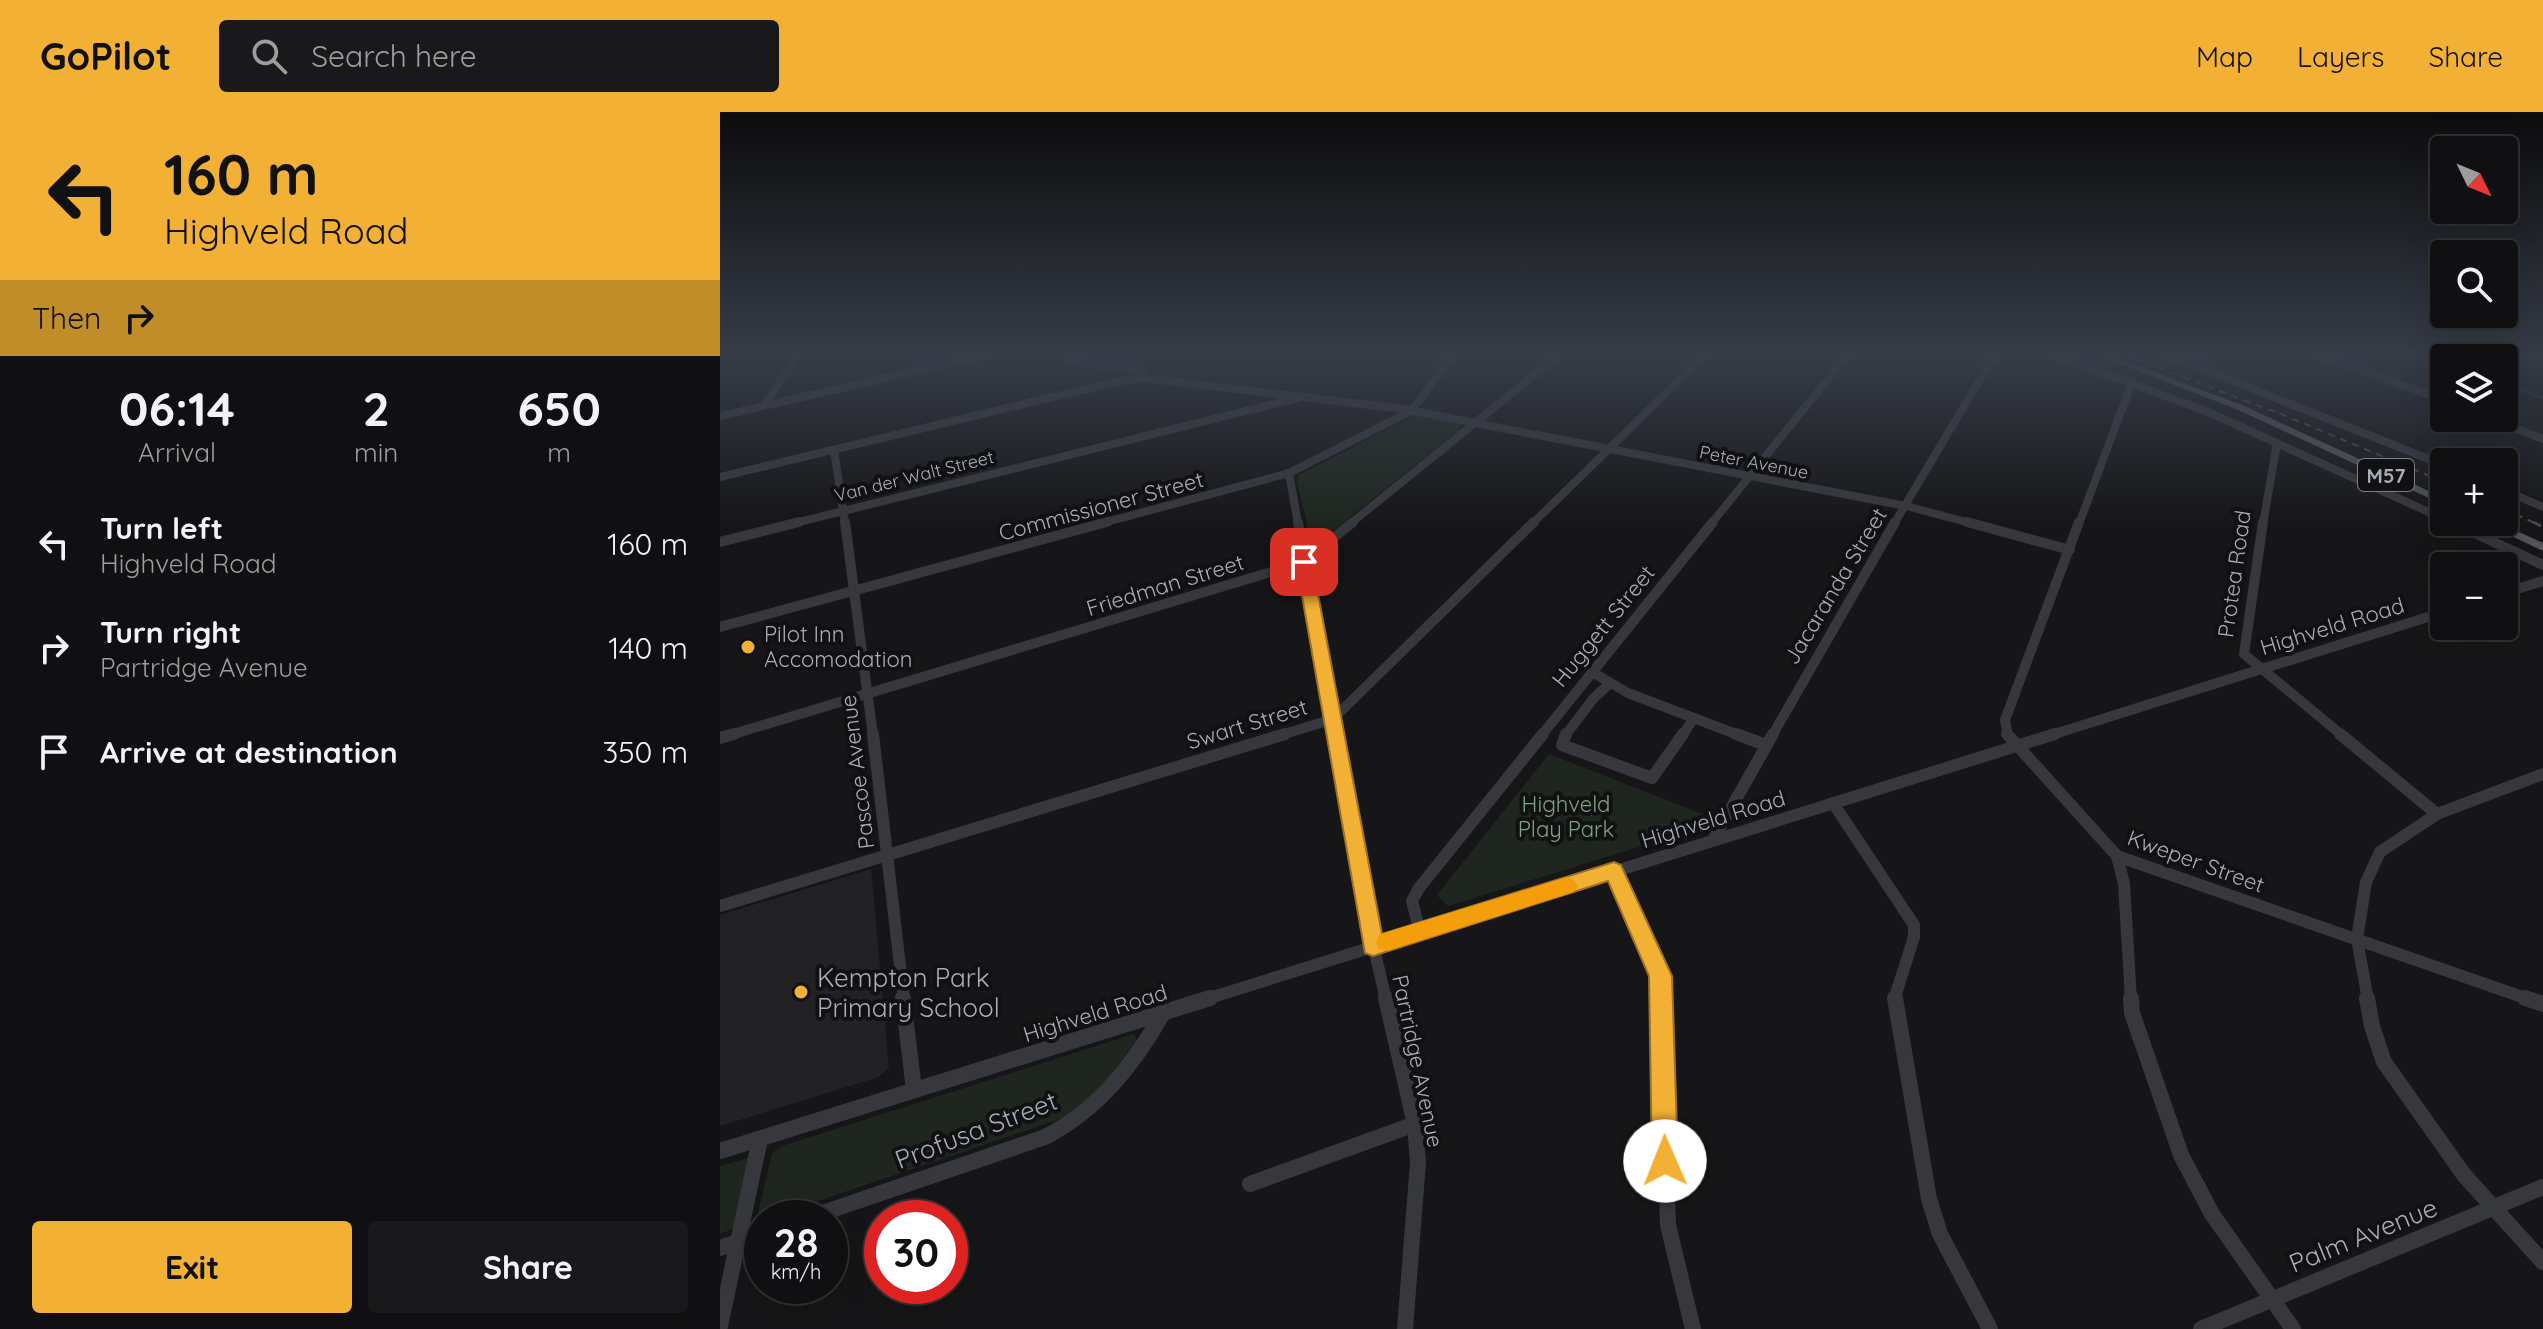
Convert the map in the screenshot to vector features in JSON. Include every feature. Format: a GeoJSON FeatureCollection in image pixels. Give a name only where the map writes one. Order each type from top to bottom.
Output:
{"type":"FeatureCollection","features":[{"type":"Feature","properties":{"kind":"main road","name":"M57"},"geometry":{"type":"LineString","coordinates":[[2245,411],[2430,493]]}},
{"type":"Feature","properties":{"kind":"main road"},"geometry":{"type":"LineString","coordinates":[[2518,531],[2543,544]]}},
{"type":"Feature","properties":{"kind":"main road"},"geometry":{"type":"LineString","coordinates":[[2518,534],[2543,544]]}},
{"type":"Feature","properties":{"kind":"street"},"geometry":{"type":"LineString","coordinates":[[720,416],[741,411]]}},
{"type":"Feature","properties":{"kind":"street"},"geometry":{"type":"LineString","coordinates":[[720,477],[996,411]]}},
{"type":"Feature","properties":{"kind":"street","name":"Van der Walt Street"},"geometry":{"type":"LineString","coordinates":[[720,542],[1247,411]]}},
{"type":"Feature","properties":{"kind":"street","name":"Peter Avenue"},"geometry":{"type":"LineString","coordinates":[[1411,411],[1906,506],[2070,550]]}},
{"type":"Feature","properties":{"kind":"street","name":"Commissioner Street"},"geometry":{"type":"LineString","coordinates":[[720,627],[1289,473],[1411,411]]}},
{"type":"Feature","properties":{"kind":"street","name":"Friedman Street"},"geometry":{"type":"LineString","coordinates":[[720,738],[1304,562],[1490,411]]}},
{"type":"Feature","properties":{"kind":"street","name":"Swart Street"},"geometry":{"type":"LineString","coordinates":[[720,906],[1333,719],[1647,411]]}},
{"type":"Feature","properties":{"kind":"street","name":"Huggett Street"},"geometry":{"type":"LineString","coordinates":[[1420,932],[1412,901],[1414,894],[1802,411]]}},
{"type":"Feature","properties":{"kind":"street","name":"Jacaranda Street"},"geometry":{"type":"LineString","coordinates":[[1713,840],[1962,411]]}},
{"type":"Feature","properties":{"kind":"street"},"geometry":{"type":"LineString","coordinates":[[2016,745],[2005,730],[2005,720],[2121,411]]}},
{"type":"Feature","properties":{"kind":"street","name":"M57"},"geometry":{"type":"LineString","coordinates":[[2200,411],[2430,513]]}},
{"type":"Feature","properties":{"kind":"street"},"geometry":{"type":"LineString","coordinates":[[2309,411],[2430,459]]}},
{"type":"Feature","properties":{"kind":"street"},"geometry":{"type":"LineString","coordinates":[[2518,429],[2543,439]]}},
{"type":"Feature","properties":{"kind":"street","name":"Protea Road"},"geometry":{"type":"LineString","coordinates":[[2277,443],[2272,458],[2242,649],[2246,657],[2437,814]]}},
{"type":"Feature","properties":{"kind":"street","name":"Pascoe Avenue"},"geometry":{"type":"LineString","coordinates":[[834,450],[845,509],[914,1090]]}},
{"type":"Feature","properties":{"kind":"street","name":"Partridge Avenue"},"geometry":{"type":"LineString","coordinates":[[1289,473],[1373,946],[1415,1124],[1418,1162],[1405,1329]]}},
{"type":"Feature","properties":{"kind":"street"},"geometry":{"type":"LineString","coordinates":[[2518,496],[2543,507]]}},
{"type":"Feature","properties":{"kind":"street"},"geometry":{"type":"LineString","coordinates":[[2480,536],[2543,565]]}},
{"type":"Feature","properties":{"kind":"street"},"geometry":{"type":"LineString","coordinates":[[2518,589],[2543,581]]}},
{"type":"Feature","properties":{"kind":"street","name":"Highveld Road"},"geometry":{"type":"LineString","coordinates":[[720,1151],[2430,616]]}},
{"type":"Feature","properties":{"kind":"street"},"geometry":{"type":"LineString","coordinates":[[1592,672],[1633,695],[1766,745]]}},
{"type":"Feature","properties":{"kind":"street"},"geometry":{"type":"LineString","coordinates":[[1610,683],[1593,699],[1562,739],[1562,745],[1652,778],[1694,718]]}},
{"type":"Feature","properties":{"kind":"street","name":"Kweper Street"},"geometry":{"type":"LineString","coordinates":[[2016,745],[2117,856],[2543,1004]]}},
{"type":"Feature","properties":{"kind":"street"},"geometry":{"type":"LineString","coordinates":[[2543,774],[2437,814],[2380,852],[2366,882],[2357,939],[2372,1026],[2384,1062],[2406,1097],[2493,1210],[2543,1262]]}},
{"type":"Feature","properties":{"kind":"street"},"geometry":{"type":"LineString","coordinates":[[1833,803],[1914,925],[1914,937],[1894,1000],[1923,1169],[1940,1234],[1990,1329]]}},
{"type":"Feature","properties":{"kind":"street"},"geometry":{"type":"LineString","coordinates":[[2117,856],[2124,884],[2132,1013],[2151,1074],[2191,1178],[2217,1222],[2293,1329]]}},
{"type":"Feature","properties":{"kind":"street"},"geometry":{"type":"LineString","coordinates":[[1614,871],[1660,976],[1668,1225],[1693,1329]]}},
{"type":"Feature","properties":{"kind":"street","name":"Profusa Street"},"geometry":{"type":"LineString","coordinates":[[848,1204],[1069,1126],[1089,1109],[1138,1053],[1163,1013]]}},
{"type":"Feature","properties":{"kind":"street"},"geometry":{"type":"LineString","coordinates":[[1250,1184],[1415,1124]]}},
{"type":"Feature","properties":{"kind":"street"},"geometry":{"type":"LineString","coordinates":[[720,1326],[760,1139]]}},
{"type":"Feature","properties":{"kind":"street","name":"Palm Avenue"},"geometry":{"type":"LineString","coordinates":[[2201,1329],[2543,1187]]}},
{"type":"Feature","properties":{"kind":"street"},"geometry":{"type":"LineString","coordinates":[[720,1248],[744,1240]]}},
{"type":"Feature","properties":{"kind":"shaded area","name":"Kempton Park Primary School"},"geometry":{"type":"Polygon","coordinates":[[[871,869],[889,1068],[879,1077],[720,1126],[720,915],[871,869]]]}},
{"type":"Feature","properties":{"kind":"green space"},"geometry":{"type":"Polygon","coordinates":[[[1418,414],[1460,423],[1460,429],[1324,538],[1310,538],[1297,480],[1299,475],[1418,414]]]}},
{"type":"Feature","properties":{"kind":"green space","name":"Highveld Play Park"},"geometry":{"type":"Polygon","coordinates":[[[1549,754],[1710,817],[1703,827],[1448,906],[1437,895],[1549,754]]]}},
{"type":"Feature","properties":{"kind":"green space"},"geometry":{"type":"Polygon","coordinates":[[[1134,1034],[1137,1040],[1086,1101],[1066,1117],[821,1200],[761,1200],[772,1153],[782,1146],[1134,1034]]]}},
{"type":"Feature","properties":{"kind":"green space"},"geometry":{"type":"Polygon","coordinates":[[[748,1158],[733,1229],[720,1234],[720,1166],[748,1158]]]}},
{"type":"Feature","properties":{"kind":"railway"},"geometry":{"type":"LineString","coordinates":[[2272,411],[2430,476]]}},
{"type":"Feature","properties":{"kind":"railway"},"geometry":{"type":"LineString","coordinates":[[2518,515],[2537,524]]}},
{"type":"Feature","properties":{"kind":"railway"},"geometry":{"type":"LineString","coordinates":[[2533,522],[2537,524]]}},
{"type":"Feature","properties":{"kind":"railway"},"geometry":{"type":"LineString","coordinates":[[2537,524],[2543,527]]}},
{"type":"Feature","properties":{"kind":"slow traffic"},"geometry":{"type":"LineString","coordinates":[[1387,942],[1567,886]]}},
{"type":"Feature","properties":{"kind":"place","name":"Pilot Inn Accomodation"},"geometry":{"type":"Point","coordinates":[748,647]}},
{"type":"Feature","properties":{"kind":"place","name":"Kempton Park Primary School"},"geometry":{"type":"Point","coordinates":[801,992]}},
{"type":"Feature","properties":{"kind":"route"},"geometry":{"type":"LineString","coordinates":[[1304,562],[1373,946],[1614,871],[1660,976],[1665,1161]]}}]}
